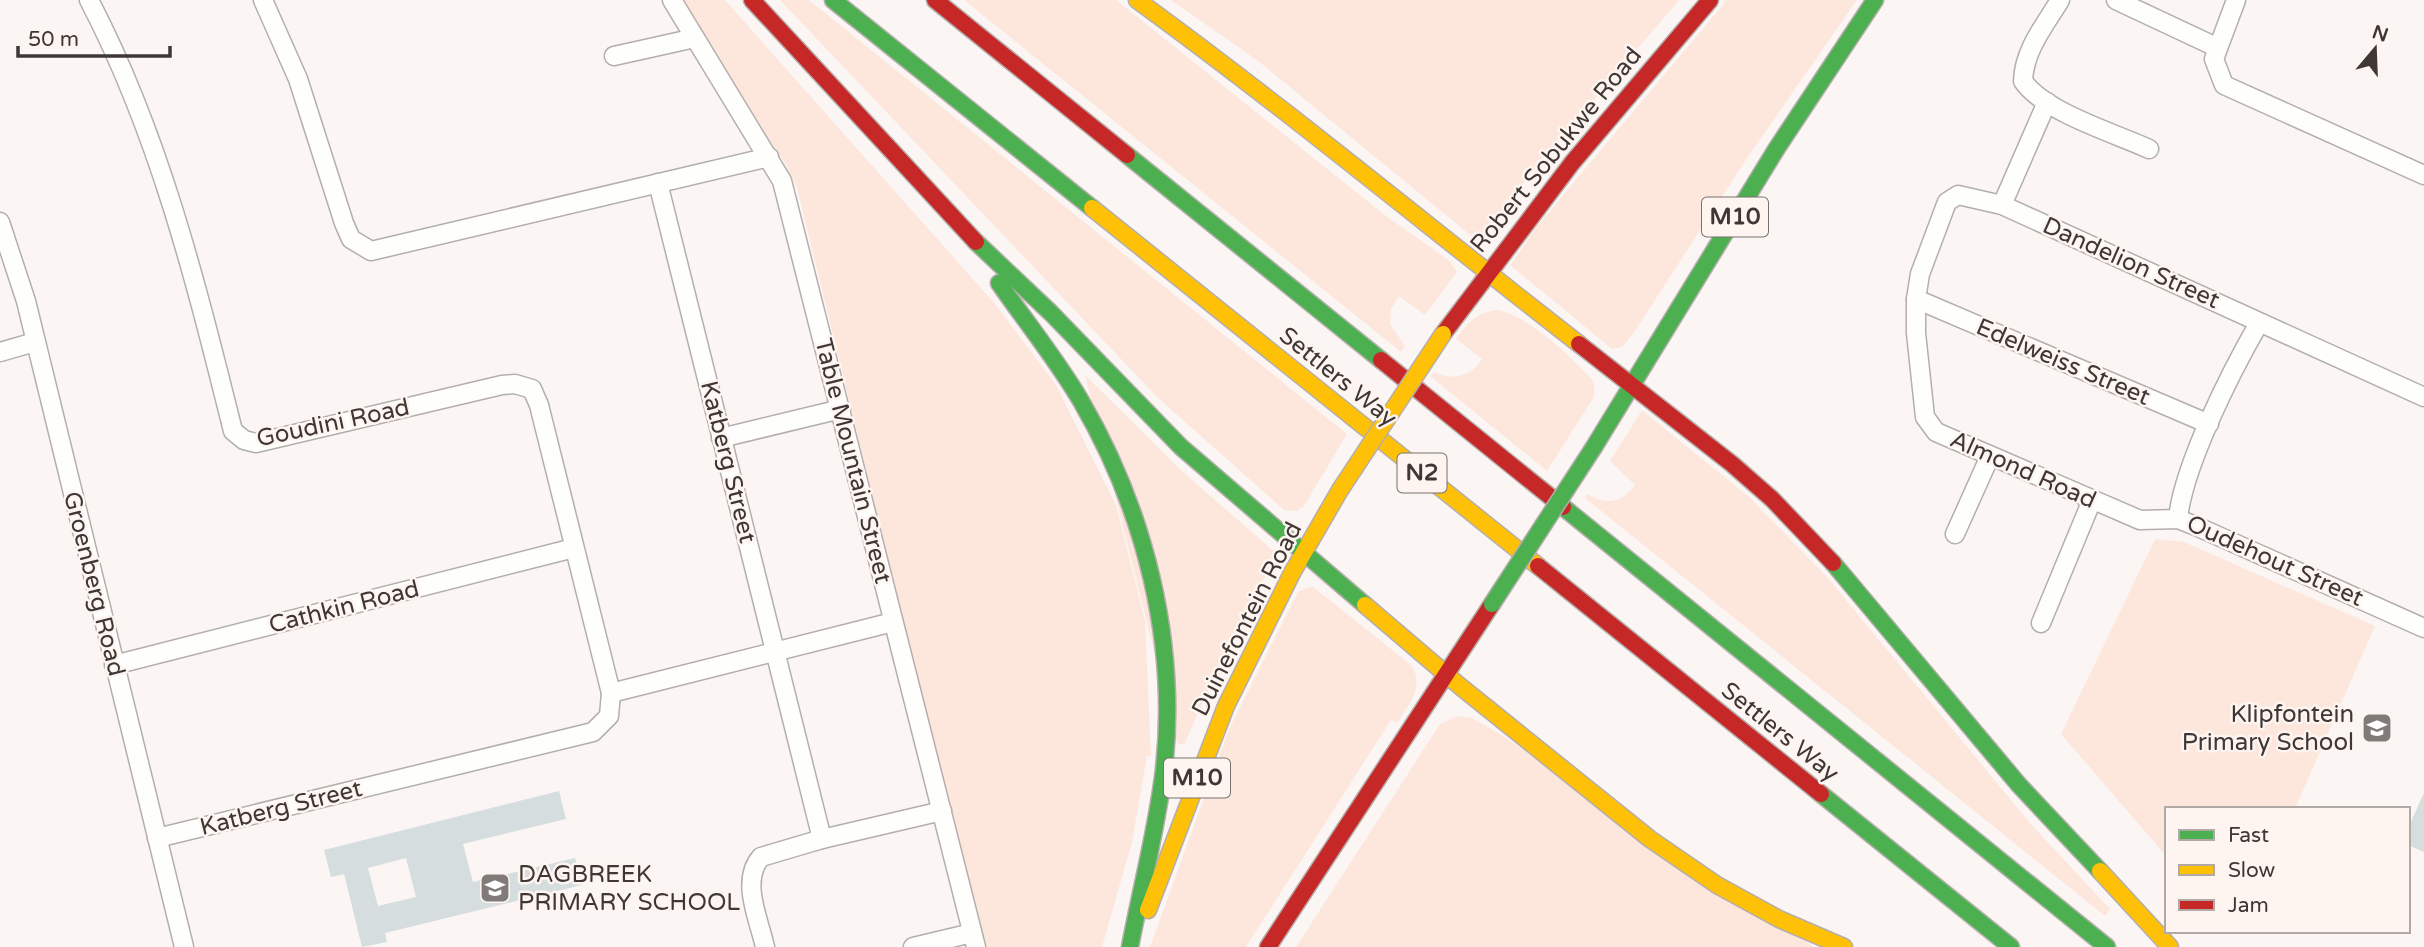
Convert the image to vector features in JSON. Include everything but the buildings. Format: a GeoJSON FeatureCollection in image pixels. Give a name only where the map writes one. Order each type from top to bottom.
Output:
{"type":"FeatureCollection","features":[{"type":"Feature","properties":{"kind":"main road"},"geometry":{"type":"LineString","coordinates":[[752,0],[960,226],[1051,313],[1181,447],[1446,673],[1650,839],[1717,885],[1779,919],[1844,947]]}},
{"type":"Feature","properties":{"kind":"main road","name":"Settlers Way"},"geometry":{"type":"LineString","coordinates":[[833,0],[2011,947]]}},
{"type":"Feature","properties":{"kind":"main road","name":"Settlers Way"},"geometry":{"type":"LineString","coordinates":[[935,0],[2108,947]]}},
{"type":"Feature","properties":{"kind":"main road"},"geometry":{"type":"LineString","coordinates":[[1138,0],[1260,90],[1732,464],[1815,542],[2020,785],[2170,947]]}},
{"type":"Feature","properties":{"kind":"main road","name":"Robert Sobukwe Road"},"geometry":{"type":"LineString","coordinates":[[1443,334],[1590,138],[1710,0]]}},
{"type":"Feature","properties":{"kind":"main road","name":"M10"},"geometry":{"type":"LineString","coordinates":[[1268,947],[1594,447],[1777,148],[1875,0]]}},
{"type":"Feature","properties":{"kind":"main road"},"geometry":{"type":"LineString","coordinates":[[960,226],[1082,402],[1114,467],[1139,535],[1158,601],[1166,665],[1166,741],[1158,805],[1132,947]]}},
{"type":"Feature","properties":{"kind":"main road","name":"Duinefontein Road"},"geometry":{"type":"LineString","coordinates":[[1132,947],[1213,736],[1248,659],[1340,490],[1443,334]]}},
{"type":"Feature","properties":{"kind":"street","name":"Goudini Road"},"geometry":{"type":"LineString","coordinates":[[89,0],[154,145],[192,270],[233,430],[237,436],[250,442],[265,442],[502,385],[525,385],[532,389],[539,405],[611,693]]}},
{"type":"Feature","properties":{"kind":"street"},"geometry":{"type":"LineString","coordinates":[[263,0],[298,79],[344,223],[351,239],[360,247],[371,251],[769,157]]}},
{"type":"Feature","properties":{"kind":"street","name":"Table Mountain Street"},"geometry":{"type":"LineString","coordinates":[[672,0],[769,157],[787,196],[974,940]]}},
{"type":"Feature","properties":{"kind":"street"},"geometry":{"type":"LineString","coordinates":[[2060,0],[2033,45],[2023,80],[2031,92],[2048,102],[2149,149]]}},
{"type":"Feature","properties":{"kind":"street"},"geometry":{"type":"LineString","coordinates":[[2116,0],[2216,47]]}},
{"type":"Feature","properties":{"kind":"street"},"geometry":{"type":"LineString","coordinates":[[2236,0],[2216,47],[2214,59],[2217,72],[2231,90],[2424,175]]}},
{"type":"Feature","properties":{"kind":"street"},"geometry":{"type":"LineString","coordinates":[[614,56],[695,38]]}},
{"type":"Feature","properties":{"kind":"street"},"geometry":{"type":"LineString","coordinates":[[2003,205],[2048,102]]}},
{"type":"Feature","properties":{"kind":"street","name":"Katberg Street"},"geometry":{"type":"LineString","coordinates":[[658,183],[721,438],[778,652],[822,839]]}},
{"type":"Feature","properties":{"kind":"street","name":"Dandelion Street"},"geometry":{"type":"LineString","coordinates":[[1947,202],[1958,195],[2003,205],[2259,323]]}},
{"type":"Feature","properties":{"kind":"street","name":"Almond Road"},"geometry":{"type":"LineString","coordinates":[[1947,202],[1920,274],[1916,299],[1916,332],[1928,425],[1936,432],[2140,520],[2178,519]]}},
{"type":"Feature","properties":{"kind":"street","name":"Groenberg Road"},"geometry":{"type":"LineString","coordinates":[[0,222],[35,342],[184,947]]}},
{"type":"Feature","properties":{"kind":"street","name":"Edelweiss Street"},"geometry":{"type":"LineString","coordinates":[[1916,299],[2209,424]]}},
{"type":"Feature","properties":{"kind":"street"},"geometry":{"type":"LineString","coordinates":[[2259,323],[2424,397]]}},
{"type":"Feature","properties":{"kind":"street","name":"Oudehout Street"},"geometry":{"type":"LineString","coordinates":[[2259,323],[2209,424],[2179,504],[2178,519],[2424,628]]}},
{"type":"Feature","properties":{"kind":"street"},"geometry":{"type":"LineString","coordinates":[[0,352],[35,342]]}},
{"type":"Feature","properties":{"kind":"street"},"geometry":{"type":"LineString","coordinates":[[721,438],[841,409]]}},
{"type":"Feature","properties":{"kind":"street"},"geometry":{"type":"LineString","coordinates":[[1955,534],[1990,456]]}},
{"type":"Feature","properties":{"kind":"street"},"geometry":{"type":"LineString","coordinates":[[2042,623],[2092,500]]}},
{"type":"Feature","properties":{"kind":"street","name":"Cathkin Road"},"geometry":{"type":"LineString","coordinates":[[114,664],[574,548]]}},
{"type":"Feature","properties":{"kind":"street"},"geometry":{"type":"LineString","coordinates":[[611,693],[893,622]]}},
{"type":"Feature","properties":{"kind":"street","name":"Katberg Street"},"geometry":{"type":"LineString","coordinates":[[157,838],[593,732],[609,716],[611,693]]}},
{"type":"Feature","properties":{"kind":"street"},"geometry":{"type":"LineString","coordinates":[[765,947],[751,887],[756,863],[768,853],[942,811]]}},
{"type":"Feature","properties":{"kind":"street"},"geometry":{"type":"LineString","coordinates":[[913,947],[974,940]]}},
{"type":"Feature","properties":{"kind":"shaded area"},"geometry":{"type":"Polygon","coordinates":[[[678,0],[725,0],[996,305],[1056,385],[1116,505],[1145,621],[1151,756],[1147,756],[1132,842],[1102,947],[983,947],[797,188],[786,165],[678,0]]]}},
{"type":"Feature","properties":{"kind":"shaded area"},"geometry":{"type":"Polygon","coordinates":[[[780,0],[809,0],[1347,434],[1304,506],[1297,511],[1284,510],[1157,397],[780,0]]]}},
{"type":"Feature","properties":{"kind":"shaded area"},"geometry":{"type":"Polygon","coordinates":[[[964,0],[1116,0],[1386,216],[1450,261],[1457,272],[1425,315],[1399,296],[1391,309],[1390,324],[1405,346],[1401,352],[964,0]]]}},
{"type":"Feature","properties":{"kind":"shaded area"},"geometry":{"type":"Polygon","coordinates":[[[1171,0],[1679,0],[1528,177],[1483,239],[1475,239],[1258,61],[1171,0]]]}},
{"type":"Feature","properties":{"kind":"shaded area"},"geometry":{"type":"Polygon","coordinates":[[[1727,0],[1857,0],[1745,161],[1633,334],[1622,347],[1612,349],[1510,265],[1538,225],[1727,0]]]}},
{"type":"Feature","properties":{"kind":"shaded area"},"geometry":{"type":"Polygon","coordinates":[[[1497,310],[1509,313],[1536,328],[1594,382],[1594,397],[1547,471],[1430,376],[1434,372],[1461,376],[1478,365],[1482,359],[1456,339],[1473,319],[1483,313],[1497,310]]]}},
{"type":"Feature","properties":{"kind":"shaded area"},"geometry":{"type":"Polygon","coordinates":[[[1085,375],[1183,472],[1277,554],[1233,635],[1184,745],[1177,743],[1085,375]]]}},
{"type":"Feature","properties":{"kind":"shaded area"},"geometry":{"type":"Polygon","coordinates":[[[1642,410],[1749,497],[1827,577],[2030,823],[2110,909],[2105,916],[1585,498],[1588,494],[1601,500],[1613,500],[1625,495],[1635,485],[1610,461],[1642,410]]]}},
{"type":"Feature","properties":{"kind":"shaded area"},"geometry":{"type":"Polygon","coordinates":[[[2155,539],[2184,542],[2375,626],[2296,807],[2165,807],[2165,855],[2061,734],[2155,539]]]}},
{"type":"Feature","properties":{"kind":"shaded area"},"geometry":{"type":"Polygon","coordinates":[[[1312,586],[1411,665],[1417,680],[1414,695],[1397,723],[1391,720],[1246,947],[1150,947],[1229,729],[1298,592],[1312,586]]]}},
{"type":"Feature","properties":{"kind":"shaded area"},"geometry":{"type":"Polygon","coordinates":[[[1457,716],[1472,718],[1503,736],[1814,947],[1296,947],[1440,724],[1457,716]]]}},
{"type":"Feature","properties":{"kind":"traffic: fast"},"geometry":{"type":"LineString","coordinates":[[833,0],[1092,208]]}},
{"type":"Feature","properties":{"kind":"traffic: fast"},"geometry":{"type":"LineString","coordinates":[[1594,447],[1777,148],[1875,0]]}},
{"type":"Feature","properties":{"kind":"traffic: fast"},"geometry":{"type":"LineString","coordinates":[[1127,155],[1381,360]]}},
{"type":"Feature","properties":{"kind":"traffic: fast"},"geometry":{"type":"LineString","coordinates":[[976,242],[1051,313],[1181,447],[1365,605]]}},
{"type":"Feature","properties":{"kind":"traffic: fast"},"geometry":{"type":"LineString","coordinates":[[999,283],[1072,386],[1104,443],[1139,532],[1152,579],[1166,673],[1167,721],[1161,791],[1130,947]]}},
{"type":"Feature","properties":{"kind":"traffic: fast"},"geometry":{"type":"LineString","coordinates":[[1492,604],[1594,447]]}},
{"type":"Feature","properties":{"kind":"traffic: fast"},"geometry":{"type":"LineString","coordinates":[[1563,507],[2107,947]]}},
{"type":"Feature","properties":{"kind":"traffic: fast"},"geometry":{"type":"LineString","coordinates":[[1833,563],[2019,785],[2100,871]]}},
{"type":"Feature","properties":{"kind":"traffic: fast"},"geometry":{"type":"LineString","coordinates":[[1821,794],[2011,947]]}},
{"type":"Feature","properties":{"kind":"traffic: slow"},"geometry":{"type":"LineString","coordinates":[[1137,0],[1304,127],[1579,344]]}},
{"type":"Feature","properties":{"kind":"traffic: slow"},"geometry":{"type":"LineString","coordinates":[[1092,208],[1538,566]]}},
{"type":"Feature","properties":{"kind":"traffic: slow"},"geometry":{"type":"LineString","coordinates":[[1340,490],[1443,334]]}},
{"type":"Feature","properties":{"kind":"traffic: slow"},"geometry":{"type":"LineString","coordinates":[[1148,910],[1226,706],[1292,573],[1340,490]]}},
{"type":"Feature","properties":{"kind":"traffic: slow"},"geometry":{"type":"LineString","coordinates":[[1365,605],[1461,687],[1650,839],[1717,885],[1779,919],[1844,947]]}},
{"type":"Feature","properties":{"kind":"traffic: slow"},"geometry":{"type":"LineString","coordinates":[[2100,871],[2170,947]]}},
{"type":"Feature","properties":{"kind":"traffic: jam"},"geometry":{"type":"LineString","coordinates":[[752,0],[976,242]]}},
{"type":"Feature","properties":{"kind":"traffic: jam"},"geometry":{"type":"LineString","coordinates":[[935,0],[1127,155]]}},
{"type":"Feature","properties":{"kind":"traffic: jam"},"geometry":{"type":"LineString","coordinates":[[1443,334],[1572,163],[1710,0]]}},
{"type":"Feature","properties":{"kind":"traffic: jam"},"geometry":{"type":"LineString","coordinates":[[1579,344],[1732,464],[1772,499],[1833,563]]}},
{"type":"Feature","properties":{"kind":"traffic: jam"},"geometry":{"type":"LineString","coordinates":[[1381,360],[1563,507]]}},
{"type":"Feature","properties":{"kind":"traffic: jam"},"geometry":{"type":"LineString","coordinates":[[1538,566],[1821,794]]}},
{"type":"Feature","properties":{"kind":"traffic: jam"},"geometry":{"type":"LineString","coordinates":[[1268,947],[1492,604]]}},
{"type":"Feature","properties":{"kind":"place","name":"Klipfontein Primary School"},"geometry":{"type":"Point","coordinates":[2377,728]}},
{"type":"Feature","properties":{"kind":"place","name":"DAGBREEK PRIMARY SCHOOL"},"geometry":{"type":"Point","coordinates":[495,888]}}]}
